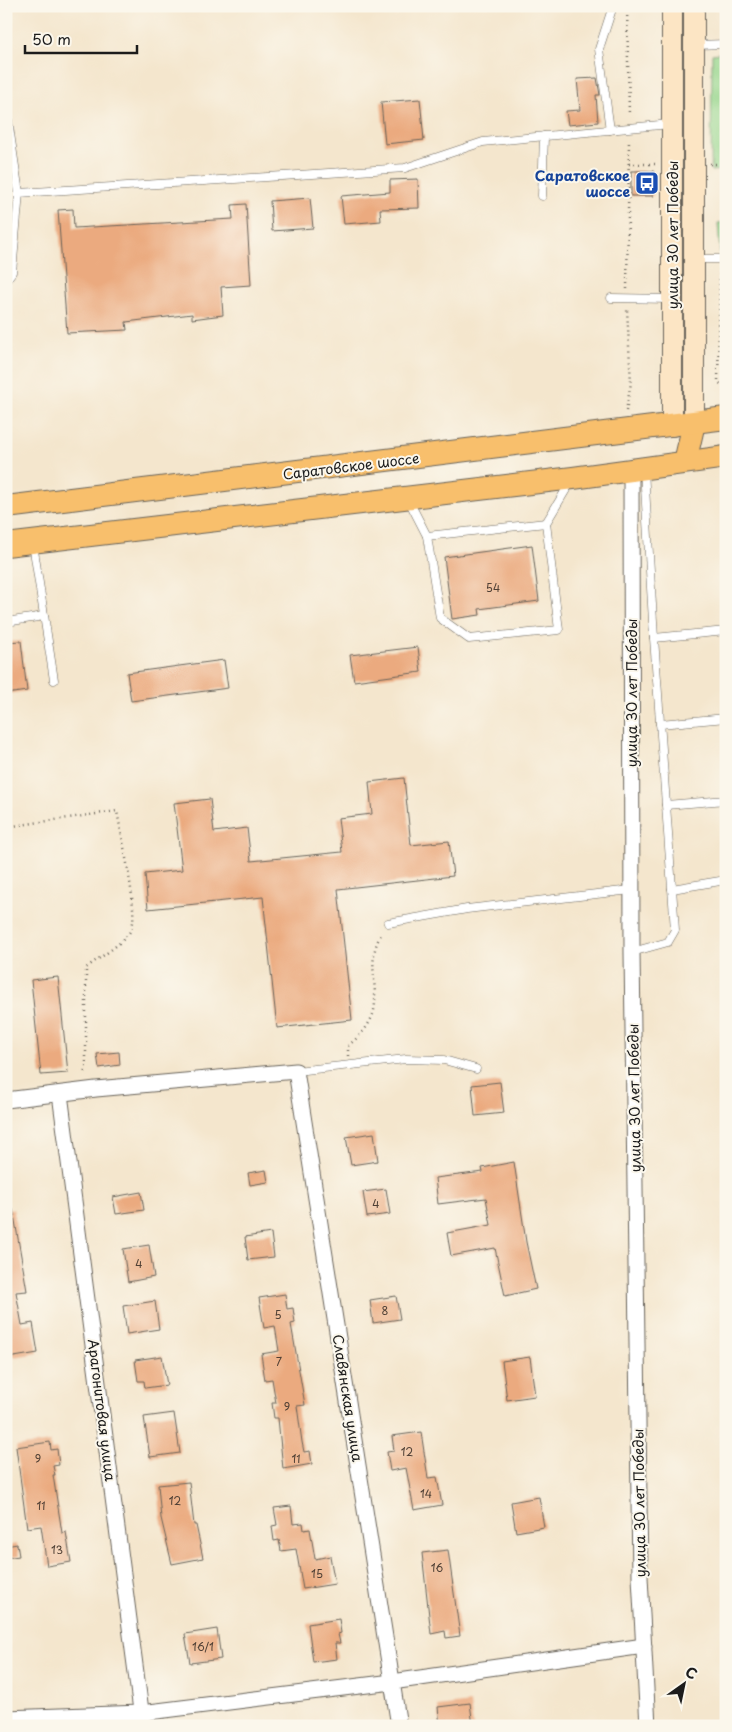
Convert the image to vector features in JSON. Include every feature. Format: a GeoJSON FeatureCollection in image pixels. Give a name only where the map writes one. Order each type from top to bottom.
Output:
{"type":"FeatureCollection","features":[{"type":"Feature","properties":{"kind":"main road","name":"улица 30 лет Победы"},"geometry":{"type":"LineString","coordinates":[[672,6],[672,298],[683,424]]}},
{"type":"Feature","properties":{"kind":"main road"},"geometry":{"type":"LineString","coordinates":[[685,462],[683,424],[694,259],[694,6]]}},
{"type":"Feature","properties":{"kind":"main road","name":"Саратовское шоссе"},"geometry":{"type":"LineString","coordinates":[[6,507],[726,418]]}},
{"type":"Feature","properties":{"kind":"main road"},"geometry":{"type":"LineString","coordinates":[[6,546],[573,478],[726,457]]}},
{"type":"Feature","properties":{"kind":"street","name":"улица 30 лет Победы"},"geometry":{"type":"LineString","coordinates":[[638,469],[631,890],[640,1577],[648,1726]]}},
{"type":"Feature","properties":{"kind":"street"},"geometry":{"type":"LineString","coordinates":[[6,1100],[80,1091],[296,1071]]}},
{"type":"Feature","properties":{"kind":"street","name":"Славянская улица"},"geometry":{"type":"LineString","coordinates":[[296,1071],[399,1726]]}},
{"type":"Feature","properties":{"kind":"street","name":"Арагонитовая улица"},"geometry":{"type":"LineString","coordinates":[[60,1094],[142,1720]]}},
{"type":"Feature","properties":{"kind":"street"},"geometry":{"type":"LineString","coordinates":[[6,1718],[142,1720],[644,1646]]}},
{"type":"Feature","properties":{"kind":"lane"},"geometry":{"type":"LineString","coordinates":[[610,130],[600,49],[613,6]]}},
{"type":"Feature","properties":{"kind":"lane"},"geometry":{"type":"LineString","coordinates":[[694,45],[726,44]]}},
{"type":"Feature","properties":{"kind":"lane"},"geometry":{"type":"LineString","coordinates":[[6,107],[20,193],[12,272],[6,280]]}},
{"type":"Feature","properties":{"kind":"lane"},"geometry":{"type":"LineString","coordinates":[[20,193],[405,168],[483,142],[672,124]]}},
{"type":"Feature","properties":{"kind":"lane"},"geometry":{"type":"LineString","coordinates":[[542,196],[544,136]]}},
{"type":"Feature","properties":{"kind":"lane"},"geometry":{"type":"LineString","coordinates":[[694,259],[724,259]]}},
{"type":"Feature","properties":{"kind":"lane"},"geometry":{"type":"LineString","coordinates":[[611,298],[672,298]]}},
{"type":"Feature","properties":{"kind":"lane"},"geometry":{"type":"LineString","coordinates":[[632,952],[668,942],[675,930],[654,638],[638,469]]}},
{"type":"Feature","properties":{"kind":"lane"},"geometry":{"type":"LineString","coordinates":[[407,498],[427,536],[440,618],[469,639],[559,630],[546,523],[573,478]]}},
{"type":"Feature","properties":{"kind":"lane"},"geometry":{"type":"LineString","coordinates":[[427,536],[546,523]]}},
{"type":"Feature","properties":{"kind":"lane"},"geometry":{"type":"LineString","coordinates":[[33,542],[54,680]]}},
{"type":"Feature","properties":{"kind":"lane"},"geometry":{"type":"LineString","coordinates":[[6,622],[44,616]]}},
{"type":"Feature","properties":{"kind":"lane"},"geometry":{"type":"LineString","coordinates":[[654,638],[726,632]]}},
{"type":"Feature","properties":{"kind":"lane"},"geometry":{"type":"LineString","coordinates":[[660,724],[726,718]]}},
{"type":"Feature","properties":{"kind":"lane"},"geometry":{"type":"LineString","coordinates":[[666,805],[726,800]]}},
{"type":"Feature","properties":{"kind":"lane"},"geometry":{"type":"LineString","coordinates":[[672,889],[726,880]]}},
{"type":"Feature","properties":{"kind":"lane"},"geometry":{"type":"LineString","coordinates":[[388,923],[467,909],[631,890]]}},
{"type":"Feature","properties":{"kind":"lane"},"geometry":{"type":"LineString","coordinates":[[296,1071],[406,1059],[444,1060],[476,1069]]}},
{"type":"Feature","properties":{"kind":"path"},"geometry":{"type":"LineString","coordinates":[[626,415],[631,383],[627,299],[630,127],[627,6]]}},
{"type":"Feature","properties":{"kind":"path"},"geometry":{"type":"LineString","coordinates":[[724,164],[726,171],[724,259],[718,273],[718,382],[726,388]]}},
{"type":"Feature","properties":{"kind":"path"},"geometry":{"type":"LineString","coordinates":[[6,827],[117,812],[133,906],[132,928],[119,942],[86,968],[86,1065],[80,1091]]}},
{"type":"Feature","properties":{"kind":"path"},"geometry":{"type":"LineString","coordinates":[[347,1065],[348,1046],[362,1034],[372,1018],[375,943],[388,923]]}},
{"type":"Feature","properties":{"kind":"green space"},"geometry":{"type":"Polygon","coordinates":[[[726,52],[726,170],[711,171],[712,54],[726,52]]]}},
{"type":"Feature","properties":{"kind":"green space"},"geometry":{"type":"Polygon","coordinates":[[[726,222],[726,253],[720,253],[718,223],[726,222]]]}},
{"type":"Feature","properties":{"kind":"building"},"geometry":{"type":"Polygon","coordinates":[[[597,78],[600,95],[596,95],[598,122],[568,125],[566,111],[580,110],[577,79],[597,78]]]}},
{"type":"Feature","properties":{"kind":"building"},"geometry":{"type":"Polygon","coordinates":[[[420,99],[424,140],[385,144],[381,102],[420,99]]]}},
{"type":"Feature","properties":{"kind":"building"},"geometry":{"type":"Polygon","coordinates":[[[631,171],[653,171],[653,196],[631,196],[631,171]]]}},
{"type":"Feature","properties":{"kind":"building"},"geometry":{"type":"Polygon","coordinates":[[[418,179],[419,208],[380,209],[381,221],[344,224],[341,196],[390,192],[390,180],[418,179]]]}},
{"type":"Feature","properties":{"kind":"building"},"geometry":{"type":"Polygon","coordinates":[[[310,198],[313,228],[272,231],[270,201],[310,198]]]}},
{"type":"Feature","properties":{"kind":"building"},"geometry":{"type":"Polygon","coordinates":[[[246,204],[251,285],[221,287],[223,315],[192,319],[192,314],[126,322],[127,330],[67,333],[58,210],[73,209],[74,228],[233,219],[232,205],[246,204]]]}},
{"type":"Feature","properties":{"kind":"building"},"geometry":{"type":"Polygon","coordinates":[[[532,545],[539,601],[479,609],[480,615],[452,619],[444,557],[532,545]]]}},
{"type":"Feature","properties":{"kind":"building"},"geometry":{"type":"Polygon","coordinates":[[[21,641],[27,691],[6,694],[6,642],[21,641]]]}},
{"type":"Feature","properties":{"kind":"building"},"geometry":{"type":"Polygon","coordinates":[[[418,647],[421,672],[354,681],[350,655],[418,647]]]}},
{"type":"Feature","properties":{"kind":"building"},"geometry":{"type":"Polygon","coordinates":[[[224,660],[228,688],[131,701],[127,673],[224,660]]]}},
{"type":"Feature","properties":{"kind":"building"},"geometry":{"type":"Polygon","coordinates":[[[404,778],[411,845],[449,841],[453,876],[338,889],[352,1020],[277,1028],[263,897],[148,909],[145,874],[182,870],[174,803],[210,799],[214,832],[247,828],[251,861],[342,852],[338,818],[372,814],[369,782],[404,778]]]}},
{"type":"Feature","properties":{"kind":"building"},"geometry":{"type":"Polygon","coordinates":[[[58,977],[68,1073],[41,1075],[31,980],[58,977]]]}},
{"type":"Feature","properties":{"kind":"building"},"geometry":{"type":"Polygon","coordinates":[[[119,1052],[120,1065],[99,1068],[97,1054],[119,1052]]]}},
{"type":"Feature","properties":{"kind":"building"},"geometry":{"type":"Polygon","coordinates":[[[500,1082],[504,1113],[475,1116],[472,1085],[500,1082]]]}},
{"type":"Feature","properties":{"kind":"building"},"geometry":{"type":"Polygon","coordinates":[[[374,1133],[378,1161],[351,1165],[346,1137],[374,1133]]]}},
{"type":"Feature","properties":{"kind":"building"},"geometry":{"type":"Polygon","coordinates":[[[514,1162],[526,1242],[536,1289],[505,1296],[495,1248],[451,1256],[447,1233],[491,1225],[486,1198],[438,1204],[435,1178],[483,1172],[482,1168],[514,1162]]]}},
{"type":"Feature","properties":{"kind":"building"},"geometry":{"type":"Polygon","coordinates":[[[266,1170],[268,1182],[250,1185],[248,1173],[266,1170]]]}},
{"type":"Feature","properties":{"kind":"building"},"geometry":{"type":"Polygon","coordinates":[[[386,1189],[390,1214],[367,1217],[363,1192],[386,1189]]]}},
{"type":"Feature","properties":{"kind":"building"},"geometry":{"type":"Polygon","coordinates":[[[141,1192],[144,1210],[116,1214],[113,1197],[141,1192]]]}},
{"type":"Feature","properties":{"kind":"building"},"geometry":{"type":"Polygon","coordinates":[[[13,1209],[27,1291],[16,1292],[22,1325],[33,1323],[38,1353],[8,1358],[6,1210],[13,1209]]]}},
{"type":"Feature","properties":{"kind":"building"},"geometry":{"type":"Polygon","coordinates":[[[271,1233],[274,1257],[248,1260],[245,1237],[271,1233]]]}},
{"type":"Feature","properties":{"kind":"building"},"geometry":{"type":"Polygon","coordinates":[[[149,1245],[154,1277],[128,1282],[123,1249],[149,1245]]]}},
{"type":"Feature","properties":{"kind":"building"},"geometry":{"type":"Polygon","coordinates":[[[285,1294],[287,1309],[293,1308],[295,1323],[291,1324],[305,1405],[297,1406],[302,1442],[304,1452],[310,1451],[312,1464],[283,1469],[278,1418],[274,1418],[272,1403],[276,1403],[272,1379],[265,1380],[261,1354],[279,1351],[275,1326],[264,1328],[259,1298],[285,1294]]]}},
{"type":"Feature","properties":{"kind":"building"},"geometry":{"type":"Polygon","coordinates":[[[396,1296],[400,1319],[373,1323],[370,1300],[396,1296]]]}},
{"type":"Feature","properties":{"kind":"building"},"geometry":{"type":"Polygon","coordinates":[[[155,1301],[159,1329],[127,1334],[123,1306],[155,1301]]]}},
{"type":"Feature","properties":{"kind":"building"},"geometry":{"type":"Polygon","coordinates":[[[162,1356],[167,1385],[145,1388],[144,1381],[138,1381],[135,1360],[162,1356]]]}},
{"type":"Feature","properties":{"kind":"building"},"geometry":{"type":"Polygon","coordinates":[[[530,1357],[535,1396],[507,1400],[502,1361],[530,1357]]]}},
{"type":"Feature","properties":{"kind":"building"},"geometry":{"type":"Polygon","coordinates":[[[174,1413],[180,1453],[150,1457],[144,1417],[174,1413]]]}},
{"type":"Feature","properties":{"kind":"building"},"geometry":{"type":"Polygon","coordinates":[[[421,1432],[428,1478],[437,1477],[442,1505],[414,1510],[406,1468],[390,1471],[387,1452],[394,1451],[392,1436],[421,1432]]]}},
{"type":"Feature","properties":{"kind":"building"},"geometry":{"type":"Polygon","coordinates":[[[50,1442],[51,1450],[57,1449],[59,1465],[53,1466],[55,1475],[53,1475],[62,1533],[66,1532],[71,1562],[47,1566],[41,1526],[27,1528],[16,1447],[50,1442]]]}},
{"type":"Feature","properties":{"kind":"building"},"geometry":{"type":"Polygon","coordinates":[[[189,1482],[194,1525],[196,1525],[203,1558],[172,1564],[161,1518],[158,1485],[189,1482]]]}},
{"type":"Feature","properties":{"kind":"building"},"geometry":{"type":"Polygon","coordinates":[[[539,1497],[544,1527],[516,1532],[511,1502],[539,1497]]]}},
{"type":"Feature","properties":{"kind":"building"},"geometry":{"type":"Polygon","coordinates":[[[291,1506],[293,1524],[303,1523],[304,1530],[310,1529],[315,1559],[330,1556],[335,1584],[303,1589],[296,1549],[281,1551],[279,1540],[274,1541],[272,1526],[277,1525],[274,1508],[291,1506]]]}},
{"type":"Feature","properties":{"kind":"building"},"geometry":{"type":"Polygon","coordinates":[[[17,1544],[19,1556],[6,1558],[6,1546],[17,1544]]]}},
{"type":"Feature","properties":{"kind":"building"},"geometry":{"type":"Polygon","coordinates":[[[448,1550],[460,1636],[446,1638],[445,1631],[431,1634],[422,1553],[448,1550]]]}},
{"type":"Feature","properties":{"kind":"building"},"geometry":{"type":"Polygon","coordinates":[[[339,1619],[341,1633],[338,1634],[340,1643],[335,1643],[337,1659],[313,1662],[308,1624],[339,1619]]]}},
{"type":"Feature","properties":{"kind":"building"},"geometry":{"type":"Polygon","coordinates":[[[217,1629],[221,1659],[190,1663],[185,1634],[217,1629]]]}},
{"type":"Feature","properties":{"kind":"building"},"geometry":{"type":"Polygon","coordinates":[[[470,1703],[473,1726],[440,1726],[438,1707],[470,1703]]]}},
{"type":"Feature","properties":{"kind":"place","name":"Саратовское шоссе"},"geometry":{"type":"Point","coordinates":[647,183]}}]}
